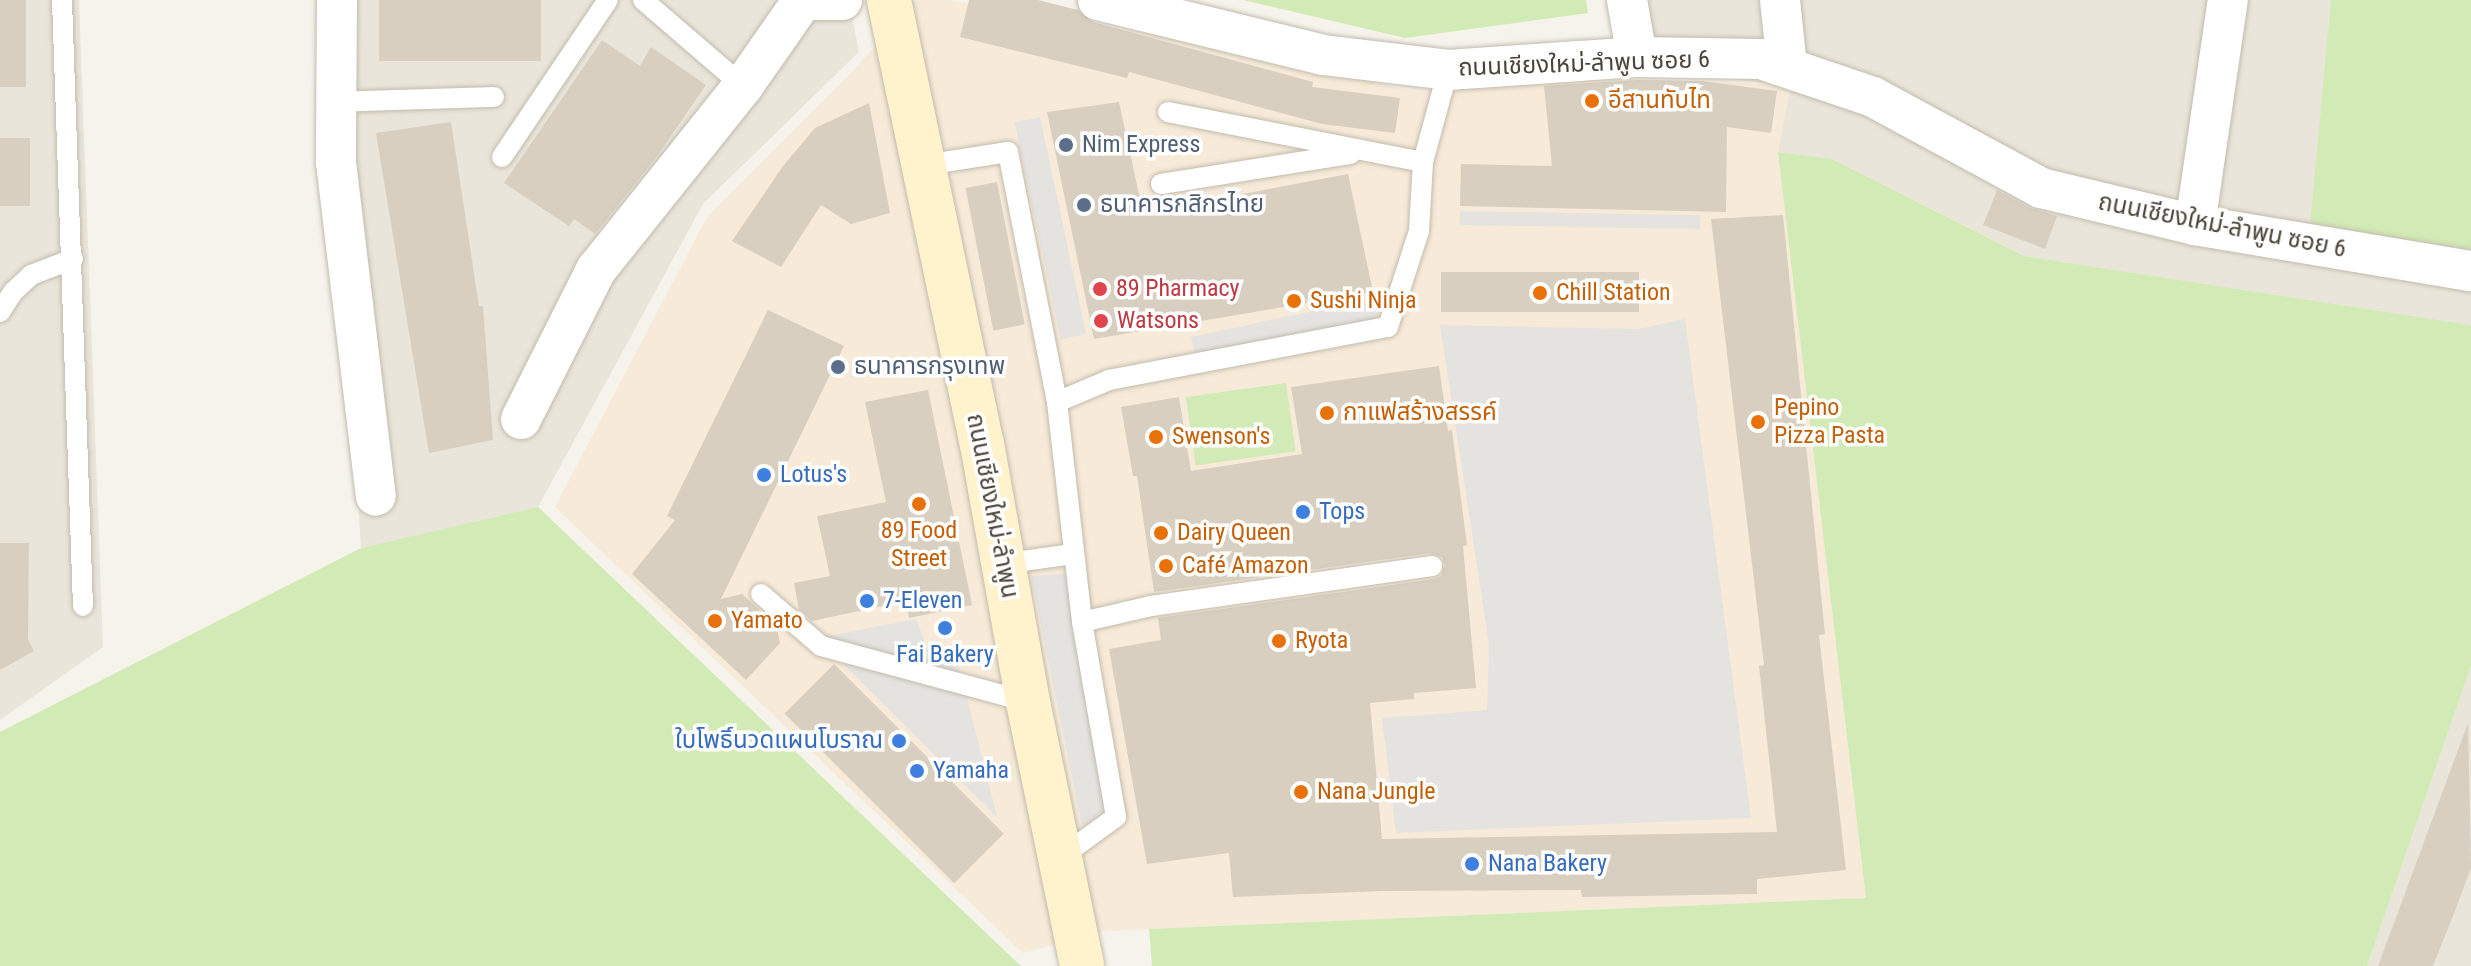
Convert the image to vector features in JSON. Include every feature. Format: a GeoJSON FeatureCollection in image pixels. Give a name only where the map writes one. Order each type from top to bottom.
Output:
{"type":"FeatureCollection","features":[{"type":"Feature","properties":{"kind":"main road","name":"ถนนเชียงใหม่-ลำพูน"},"geometry":{"type":"LineString","coordinates":[[889,0],[982,444],[1028,702],[1082,966]]}},
{"type":"Feature","properties":{"kind":"street"},"geometry":{"type":"LineString","coordinates":[[337,0],[333,102],[336,162],[376,496]]}},
{"type":"Feature","properties":{"kind":"street"},"geometry":{"type":"LineString","coordinates":[[521,419],[596,270],[743,86],[806,0],[842,0]]}},
{"type":"Feature","properties":{"kind":"street","name":"ถนนเชียงใหม่-ลำพูน ซอย 6"},"geometry":{"type":"LineString","coordinates":[[1098,0],[1323,55],[1448,70],[1637,57],[1761,59],[1873,97],[2041,188],[2195,225],[2471,271]]}},
{"type":"Feature","properties":{"kind":"street"},"geometry":{"type":"LineString","coordinates":[[1627,0],[1637,57]]}},
{"type":"Feature","properties":{"kind":"street"},"geometry":{"type":"LineString","coordinates":[[1780,0],[1787,67]]}},
{"type":"Feature","properties":{"kind":"street"},"geometry":{"type":"LineString","coordinates":[[2195,225],[2228,0]]}},
{"type":"Feature","properties":{"kind":"lane"},"geometry":{"type":"LineString","coordinates":[[62,0],[83,606]]}},
{"type":"Feature","properties":{"kind":"lane"},"geometry":{"type":"LineString","coordinates":[[502,157],[608,0]]}},
{"type":"Feature","properties":{"kind":"lane"},"geometry":{"type":"LineString","coordinates":[[643,0],[743,86]]}},
{"type":"Feature","properties":{"kind":"lane"},"geometry":{"type":"LineString","coordinates":[[1057,402],[1109,380],[1388,327],[1419,231],[1423,162],[1448,70]]}},
{"type":"Feature","properties":{"kind":"lane"},"geometry":{"type":"LineString","coordinates":[[333,102],[494,97]]}},
{"type":"Feature","properties":{"kind":"lane"},"geometry":{"type":"LineString","coordinates":[[1168,112],[1423,162]]}},
{"type":"Feature","properties":{"kind":"lane"},"geometry":{"type":"LineString","coordinates":[[1161,184],[1367,151]]}},
{"type":"Feature","properties":{"kind":"lane"},"geometry":{"type":"LineString","coordinates":[[925,165],[1008,152],[1057,402],[1072,554],[1116,817],[1061,857]]}},
{"type":"Feature","properties":{"kind":"lane"},"geometry":{"type":"LineString","coordinates":[[0,312],[13,292],[31,275],[73,259]]}},
{"type":"Feature","properties":{"kind":"lane"},"geometry":{"type":"LineString","coordinates":[[1002,564],[1072,554]]}},
{"type":"Feature","properties":{"kind":"lane"},"geometry":{"type":"LineString","coordinates":[[1082,622],[1151,606],[1432,566]]}},
{"type":"Feature","properties":{"kind":"lane"},"geometry":{"type":"LineString","coordinates":[[761,594],[821,646],[1028,702]]}},
{"type":"Feature","properties":{"kind":"shaded area"},"geometry":{"type":"Polygon","coordinates":[[[0,0],[79,0],[103,647],[0,720],[0,0]]]}},
{"type":"Feature","properties":{"kind":"shaded area"},"geometry":{"type":"Polygon","coordinates":[[[326,0],[849,0],[859,52],[703,204],[538,507],[361,548],[326,0]]]}},
{"type":"Feature","properties":{"kind":"shaded area"},"geometry":{"type":"Polygon","coordinates":[[[917,0],[948,0],[1173,38],[1417,92],[1568,77],[1791,85],[1778,152],[1866,898],[1104,931],[1023,953],[555,507],[707,217],[850,74],[917,0]]]}},
{"type":"Feature","properties":{"kind":"shaded area"},"geometry":{"type":"Polygon","coordinates":[[[1639,0],[2471,0],[2471,325],[2024,256],[1832,159],[1778,152],[1788,87],[1650,67],[1639,0]]]}},
{"type":"Feature","properties":{"kind":"shaded area"},"geometry":{"type":"Polygon","coordinates":[[[1040,117],[1086,334],[1061,340],[1015,122],[1040,117]]]}},
{"type":"Feature","properties":{"kind":"shaded area"},"geometry":{"type":"Polygon","coordinates":[[[1460,211],[1700,215],[1700,229],[1460,225],[1460,211]]]}},
{"type":"Feature","properties":{"kind":"shaded area"},"geometry":{"type":"Polygon","coordinates":[[[1374,298],[1379,321],[1196,360],[1191,337],[1374,298]]]}},
{"type":"Feature","properties":{"kind":"shaded area"},"geometry":{"type":"Polygon","coordinates":[[[1685,319],[1751,818],[1396,833],[1382,718],[1487,710],[1489,644],[1440,325],[1638,329],[1685,319]]]}},
{"type":"Feature","properties":{"kind":"shaded area"},"geometry":{"type":"Polygon","coordinates":[[[1066,574],[1108,814],[1082,826],[1031,576],[1066,574]]]}},
{"type":"Feature","properties":{"kind":"shaded area"},"geometry":{"type":"Polygon","coordinates":[[[916,619],[927,648],[954,646],[997,817],[837,658],[827,636],[916,619]]]}},
{"type":"Feature","properties":{"kind":"shaded area"},"geometry":{"type":"Polygon","coordinates":[[[2471,666],[2471,966],[2367,966],[2471,666]]]}},
{"type":"Feature","properties":{"kind":"green space"},"geometry":{"type":"Polygon","coordinates":[[[1243,0],[1586,0],[1588,13],[1405,38],[1243,0]]]}},
{"type":"Feature","properties":{"kind":"green space"},"geometry":{"type":"Polygon","coordinates":[[[2331,0],[2471,0],[2471,249],[2310,226],[2331,0]]]}},
{"type":"Feature","properties":{"kind":"green space"},"geometry":{"type":"Polygon","coordinates":[[[1778,152],[1832,159],[2024,256],[2471,325],[2471,666],[2367,966],[1152,966],[1149,929],[1866,898],[1778,152]]]}},
{"type":"Feature","properties":{"kind":"green space"},"geometry":{"type":"Polygon","coordinates":[[[1286,383],[1296,451],[1196,465],[1186,397],[1286,383]]]}},
{"type":"Feature","properties":{"kind":"green space"},"geometry":{"type":"Polygon","coordinates":[[[538,507],[1021,966],[0,966],[0,732],[361,548],[538,507]]]}},
{"type":"Feature","properties":{"kind":"building"},"geometry":{"type":"Polygon","coordinates":[[[0,0],[26,0],[26,87],[0,87],[0,0]]]}},
{"type":"Feature","properties":{"kind":"building"},"geometry":{"type":"Polygon","coordinates":[[[379,0],[541,0],[541,61],[379,61],[379,0]]]}},
{"type":"Feature","properties":{"kind":"building"},"geometry":{"type":"Polygon","coordinates":[[[969,0],[1038,0],[1078,10],[1093,22],[1313,82],[1312,87],[1400,98],[1395,133],[1322,124],[1129,72],[1127,78],[960,37],[969,0]]]}},
{"type":"Feature","properties":{"kind":"building"},"geometry":{"type":"Polygon","coordinates":[[[602,40],[640,66],[651,47],[706,85],[655,159],[595,234],[574,219],[569,226],[504,183],[602,40]]]}},
{"type":"Feature","properties":{"kind":"building"},"geometry":{"type":"Polygon","coordinates":[[[1638,80],[1702,81],[1777,91],[1771,133],[1727,127],[1726,212],[1460,206],[1461,164],[1552,166],[1544,86],[1638,80]]]}},
{"type":"Feature","properties":{"kind":"building"},"geometry":{"type":"Polygon","coordinates":[[[1119,102],[1143,213],[1348,174],[1373,292],[1094,339],[1047,112],[1119,102]]]}},
{"type":"Feature","properties":{"kind":"building"},"geometry":{"type":"Polygon","coordinates":[[[869,103],[890,213],[851,224],[821,205],[781,267],[732,241],[783,166],[815,128],[869,103]]]}},
{"type":"Feature","properties":{"kind":"building"},"geometry":{"type":"Polygon","coordinates":[[[451,122],[479,306],[483,306],[493,440],[429,453],[376,133],[451,122]]]}},
{"type":"Feature","properties":{"kind":"building"},"geometry":{"type":"Polygon","coordinates":[[[0,138],[30,138],[30,206],[0,206],[0,138]]]}},
{"type":"Feature","properties":{"kind":"building"},"geometry":{"type":"Polygon","coordinates":[[[997,182],[1025,324],[993,330],[966,188],[997,182]]]}},
{"type":"Feature","properties":{"kind":"building"},"geometry":{"type":"Polygon","coordinates":[[[1997,190],[2030,208],[2057,216],[2045,249],[1983,225],[1997,190]]]}},
{"type":"Feature","properties":{"kind":"building"},"geometry":{"type":"Polygon","coordinates":[[[1783,215],[1825,634],[1819,635],[1846,870],[1757,879],[1757,894],[1582,897],[1581,890],[1382,891],[1233,897],[1229,853],[1147,864],[1109,649],[1161,640],[1158,618],[1434,579],[1441,576],[1445,565],[1442,557],[1430,553],[1154,592],[1137,476],[1133,476],[1121,407],[1179,397],[1191,471],[1302,454],[1291,387],[1439,366],[1448,431],[1452,430],[1467,545],[1463,546],[1476,688],[1414,693],[1414,699],[1370,703],[1382,839],[1777,832],[1759,666],[1764,665],[1711,219],[1783,215]]]}},
{"type":"Feature","properties":{"kind":"building","name":"Chill Station"},"geometry":{"type":"Polygon","coordinates":[[[1441,272],[1639,272],[1639,312],[1441,312],[1441,272]]]}},
{"type":"Feature","properties":{"kind":"building"},"geometry":{"type":"Polygon","coordinates":[[[768,310],[844,346],[721,599],[742,594],[776,625],[780,643],[746,680],[632,574],[675,520],[667,516],[768,310]]]}},
{"type":"Feature","properties":{"kind":"building","name":"89 Food Street"},"geometry":{"type":"Polygon","coordinates":[[[928,390],[972,605],[909,618],[906,601],[812,621],[799,610],[794,583],[830,576],[817,516],[886,502],[865,402],[928,390]]]}},
{"type":"Feature","properties":{"kind":"building"},"geometry":{"type":"Polygon","coordinates":[[[0,543],[29,543],[28,639],[34,651],[0,670],[0,543]]]}},
{"type":"Feature","properties":{"kind":"building"},"geometry":{"type":"Polygon","coordinates":[[[834,664],[1004,834],[954,883],[785,713],[834,664]]]}},
{"type":"Feature","properties":{"kind":"building"},"geometry":{"type":"Polygon","coordinates":[[[2468,723],[2471,868],[2433,966],[2378,966],[2468,723]]]}},
{"type":"Feature","properties":{"kind":"place","name":"อีสานทับไท"},"geometry":{"type":"Point","coordinates":[1592,101]}},
{"type":"Feature","properties":{"kind":"place","name":"Nim Express"},"geometry":{"type":"Point","coordinates":[1066,145]}},
{"type":"Feature","properties":{"kind":"place","name":"ธนาคารกสิกรไทย"},"geometry":{"type":"Point","coordinates":[1084,205]}},
{"type":"Feature","properties":{"kind":"place","name":"89 Pharmacy"},"geometry":{"type":"Point","coordinates":[1100,289]}},
{"type":"Feature","properties":{"kind":"place","name":"Chill Station"},"geometry":{"type":"Point","coordinates":[1540,293]}},
{"type":"Feature","properties":{"kind":"place","name":"Sushi Ninja"},"geometry":{"type":"Point","coordinates":[1294,301]}},
{"type":"Feature","properties":{"kind":"place","name":"Watsons"},"geometry":{"type":"Point","coordinates":[1101,321]}},
{"type":"Feature","properties":{"kind":"place","name":"ธนาคารกรุงเทพ"},"geometry":{"type":"Point","coordinates":[838,367]}},
{"type":"Feature","properties":{"kind":"place","name":"กาแฟสร้างสรรค์"},"geometry":{"type":"Point","coordinates":[1327,413]}},
{"type":"Feature","properties":{"kind":"place","name":"Pepino Pizza Pasta"},"geometry":{"type":"Point","coordinates":[1758,422]}},
{"type":"Feature","properties":{"kind":"place","name":"Swenson's"},"geometry":{"type":"Point","coordinates":[1156,437]}},
{"type":"Feature","properties":{"kind":"place","name":"Lotus's"},"geometry":{"type":"Point","coordinates":[764,475]}},
{"type":"Feature","properties":{"kind":"place","name":"89 Food Street"},"geometry":{"type":"Point","coordinates":[919,504]}},
{"type":"Feature","properties":{"kind":"place","name":"Tops"},"geometry":{"type":"Point","coordinates":[1303,512]}},
{"type":"Feature","properties":{"kind":"place","name":"Dairy Queen"},"geometry":{"type":"Point","coordinates":[1161,533]}},
{"type":"Feature","properties":{"kind":"place","name":"Café Amazon"},"geometry":{"type":"Point","coordinates":[1166,566]}},
{"type":"Feature","properties":{"kind":"place","name":"7-Eleven"},"geometry":{"type":"Point","coordinates":[867,601]}},
{"type":"Feature","properties":{"kind":"place","name":"Yamato"},"geometry":{"type":"Point","coordinates":[715,621]}},
{"type":"Feature","properties":{"kind":"place","name":"Fai Bakery"},"geometry":{"type":"Point","coordinates":[945,628]}},
{"type":"Feature","properties":{"kind":"place","name":"Ryota"},"geometry":{"type":"Point","coordinates":[1279,641]}},
{"type":"Feature","properties":{"kind":"place","name":"ใบโพธิ์นวดแผนโบราณ"},"geometry":{"type":"Point","coordinates":[899,741]}},
{"type":"Feature","properties":{"kind":"place","name":"Yamaha"},"geometry":{"type":"Point","coordinates":[917,771]}},
{"type":"Feature","properties":{"kind":"place","name":"Nana Jungle"},"geometry":{"type":"Point","coordinates":[1301,792]}},
{"type":"Feature","properties":{"kind":"place","name":"Nana Bakery"},"geometry":{"type":"Point","coordinates":[1472,864]}}]}
